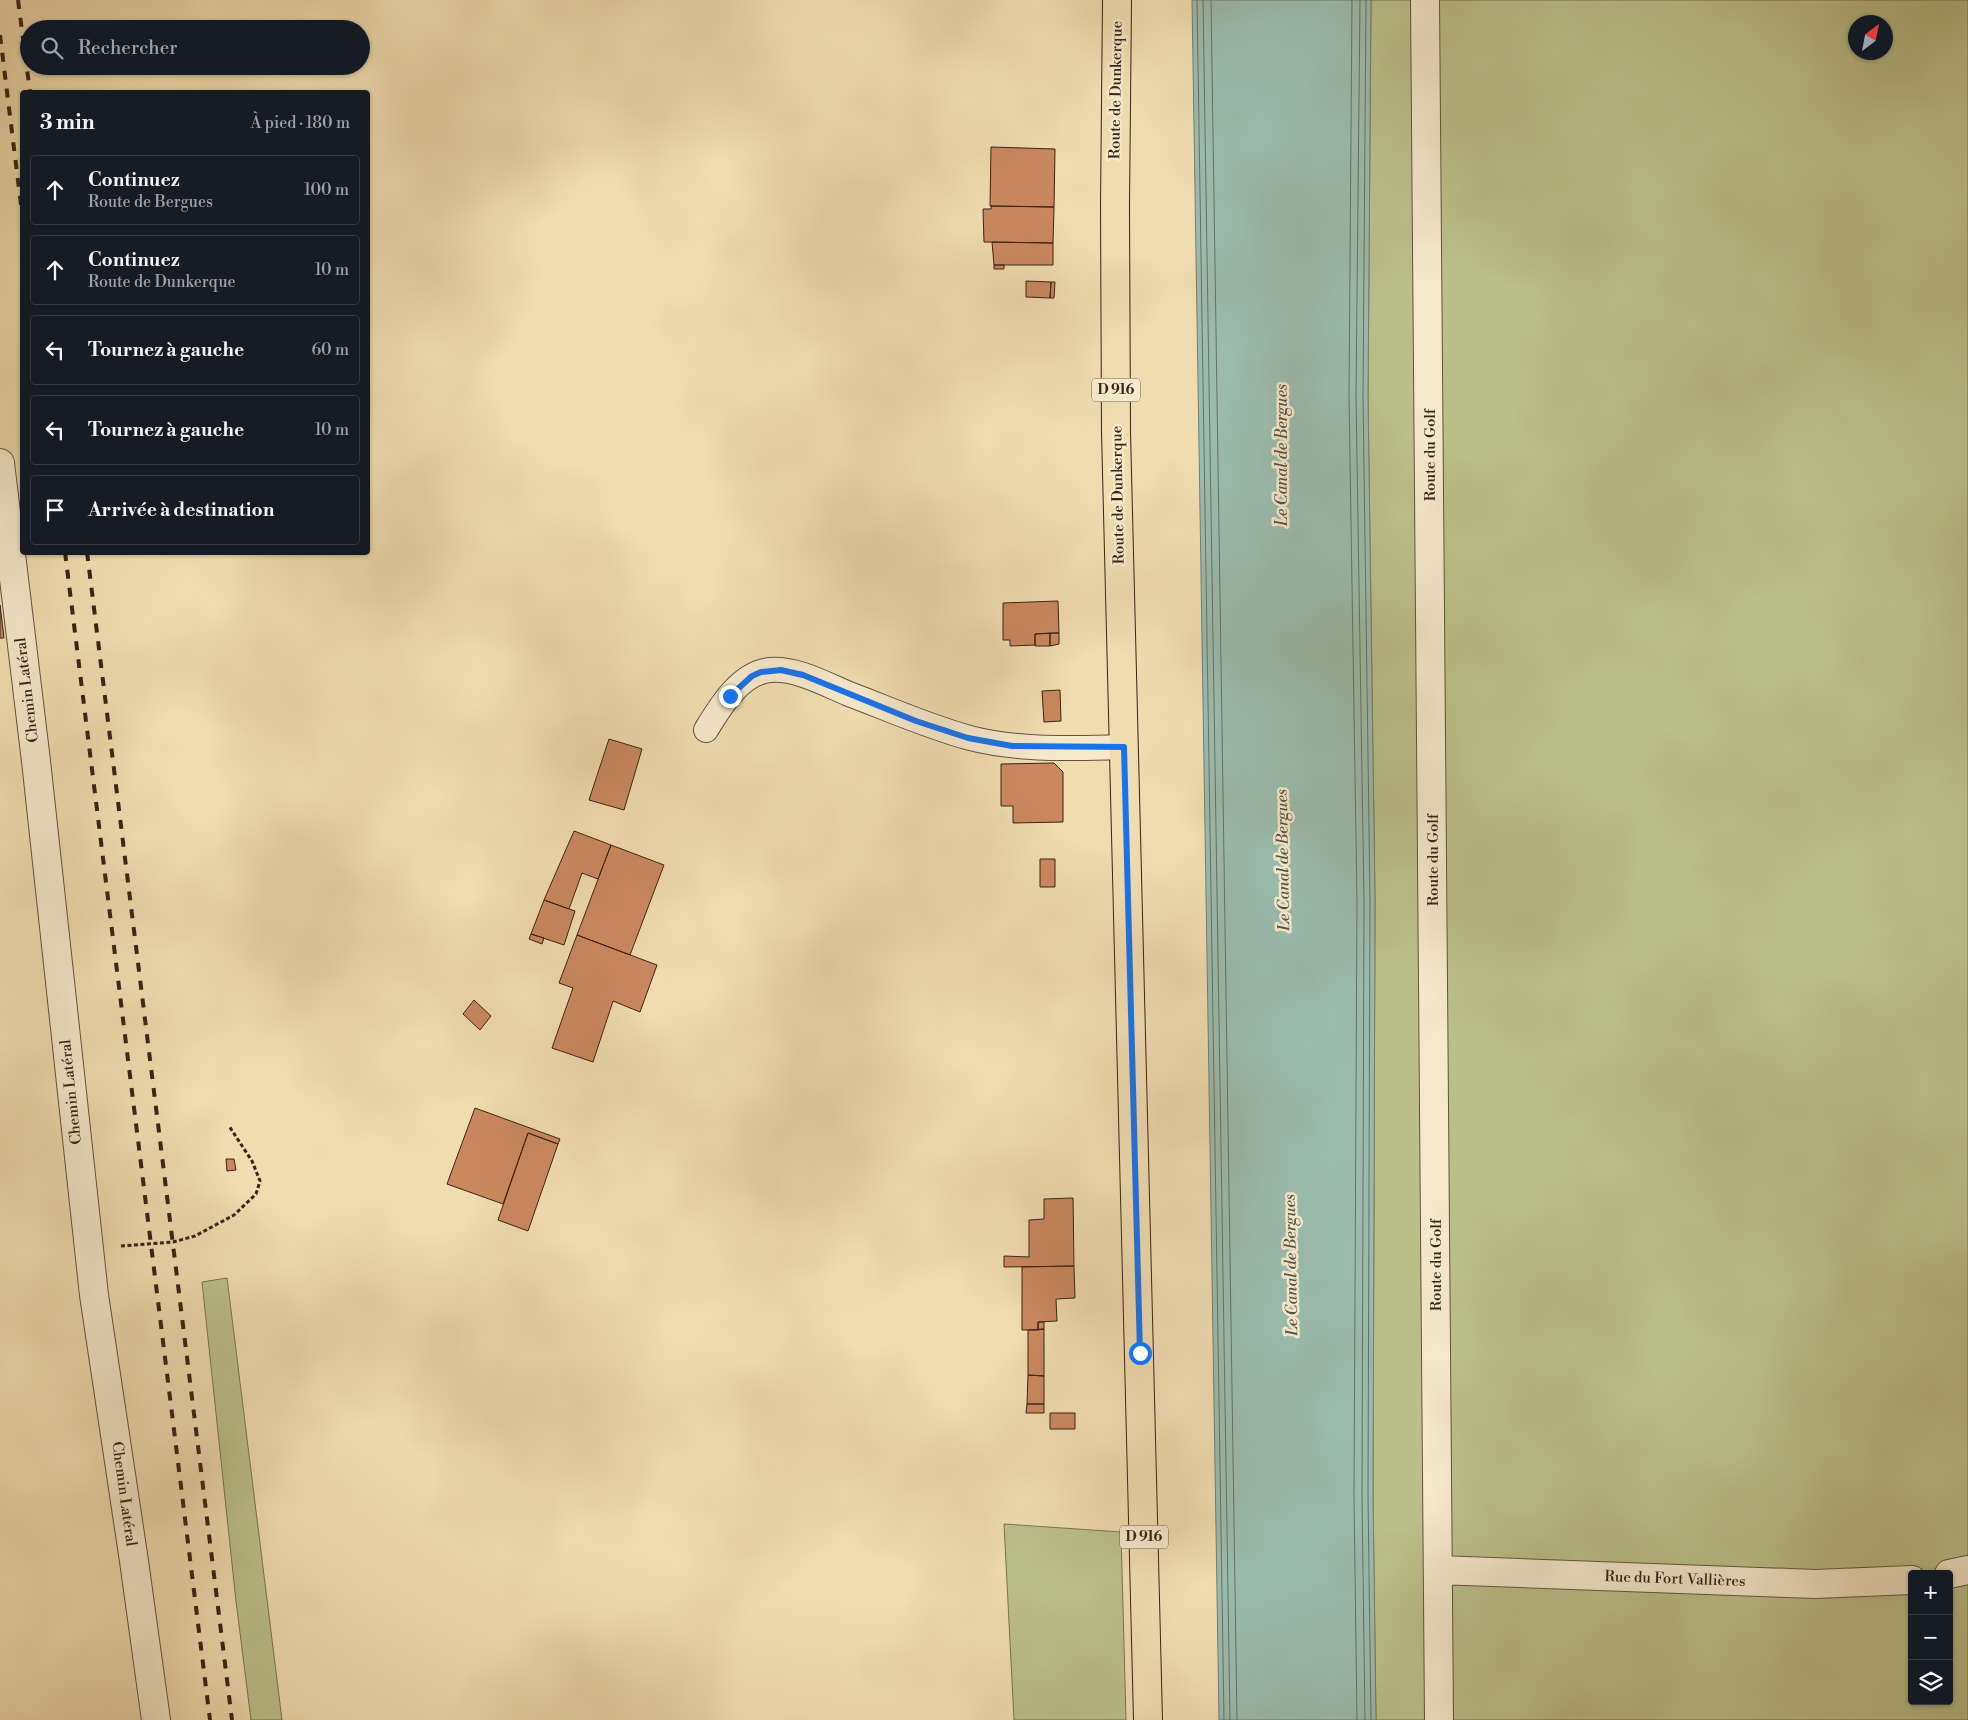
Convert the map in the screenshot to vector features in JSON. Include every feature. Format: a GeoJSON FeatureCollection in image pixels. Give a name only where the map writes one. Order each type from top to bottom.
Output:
{"type":"FeatureCollection","features":[{"type":"Feature","properties":{"kind":"main road","name":"Route de Dunkerque"},"geometry":{"type":"LineString","coordinates":[[1117,0],[1115,205],[1116,432],[1148,1720]]}},
{"type":"Feature","properties":{"kind":"street","name":"Route du Golf"},"geometry":{"type":"LineString","coordinates":[[1425,0],[1439,1720]]}},
{"type":"Feature","properties":{"kind":"street","name":"Chemin Latéral"},"geometry":{"type":"LineString","coordinates":[[0,463],[36,761],[88,1248],[156,1720]]}},
{"type":"Feature","properties":{"kind":"street","name":"Rue du Fort Vallières"},"geometry":{"type":"LineString","coordinates":[[1438,1570],[1807,1584],[1908,1580]]}},
{"type":"Feature","properties":{"kind":"street"},"geometry":{"type":"LineString","coordinates":[[1953,1573],[1968,1570]]}},
{"type":"Feature","properties":{"kind":"lane"},"geometry":{"type":"LineString","coordinates":[[706,730],[730,696],[746,681],[761,672],[781,670],[803,675],[916,721],[976,739],[1028,747],[1124,747]]}},
{"type":"Feature","properties":{"kind":"path"},"geometry":{"type":"LineString","coordinates":[[88,1248],[172,1242],[195,1236],[234,1216],[256,1194],[260,1181],[252,1161],[229,1126]]}},
{"type":"Feature","properties":{"kind":"green space"},"geometry":{"type":"Polygon","coordinates":[[[1371,0],[1968,0],[1968,1720],[1376,1720],[1373,1495],[1375,900],[1368,396],[1371,0]]]}},
{"type":"Feature","properties":{"kind":"green space"},"geometry":{"type":"Polygon","coordinates":[[[227,1278],[282,1720],[251,1720],[236,1601],[202,1282],[227,1278]]]}},
{"type":"Feature","properties":{"kind":"green space"},"geometry":{"type":"Polygon","coordinates":[[[1004,1524],[1121,1532],[1126,1720],[1014,1720],[1004,1524]]]}},
{"type":"Feature","properties":{"kind":"water","name":"Le Canal de Bergues"},"geometry":{"type":"Polygon","coordinates":[[[1192,0],[1371,0],[1368,396],[1375,900],[1373,1495],[1376,1720],[1219,1720],[1192,0]]]}},
{"type":"Feature","properties":{"kind":"building"},"geometry":{"type":"Polygon","coordinates":[[[991,147],[1055,149],[1054,207],[990,206],[991,147]]]}},
{"type":"Feature","properties":{"kind":"building"},"geometry":{"type":"Polygon","coordinates":[[[991,206],[1054,207],[1053,243],[984,242],[983,209],[991,209],[991,206]]]}},
{"type":"Feature","properties":{"kind":"building"},"geometry":{"type":"Polygon","coordinates":[[[992,242],[1053,243],[1053,265],[994,265],[992,242]]]}},
{"type":"Feature","properties":{"kind":"building"},"geometry":{"type":"Polygon","coordinates":[[[994,265],[1004,265],[1004,269],[994,269],[994,265]]]}},
{"type":"Feature","properties":{"kind":"building"},"geometry":{"type":"Polygon","coordinates":[[[1026,281],[1051,282],[1050,298],[1026,297],[1026,281]]]}},
{"type":"Feature","properties":{"kind":"building"},"geometry":{"type":"Polygon","coordinates":[[[1051,282],[1055,282],[1054,298],[1050,298],[1051,282]]]}},
{"type":"Feature","properties":{"kind":"building"},"geometry":{"type":"Polygon","coordinates":[[[1058,601],[1059,633],[1035,634],[1035,645],[1010,646],[1010,640],[1003,640],[1003,603],[1058,601]]]}},
{"type":"Feature","properties":{"kind":"building"},"geometry":{"type":"Polygon","coordinates":[[[0,605],[4,638],[0,638],[0,605]]]}},
{"type":"Feature","properties":{"kind":"building"},"geometry":{"type":"Polygon","coordinates":[[[1050,633],[1059,633],[1059,644],[1050,646],[1050,633]]]}},
{"type":"Feature","properties":{"kind":"building"},"geometry":{"type":"Polygon","coordinates":[[[1050,633],[1050,646],[1035,646],[1035,634],[1050,633]]]}},
{"type":"Feature","properties":{"kind":"building"},"geometry":{"type":"Polygon","coordinates":[[[1060,690],[1061,721],[1044,722],[1042,691],[1060,690]]]}},
{"type":"Feature","properties":{"kind":"building"},"geometry":{"type":"Polygon","coordinates":[[[609,739],[642,749],[624,810],[589,800],[609,739]]]}},
{"type":"Feature","properties":{"kind":"building"},"geometry":{"type":"Polygon","coordinates":[[[1054,763],[1063,772],[1063,822],[1013,823],[1013,806],[1001,806],[1001,764],[1054,763]]]}},
{"type":"Feature","properties":{"kind":"building"},"geometry":{"type":"Polygon","coordinates":[[[574,831],[611,845],[598,879],[582,873],[569,909],[544,900],[574,831]]]}},
{"type":"Feature","properties":{"kind":"building"},"geometry":{"type":"Polygon","coordinates":[[[611,845],[664,865],[630,955],[577,935],[611,845]]]}},
{"type":"Feature","properties":{"kind":"building"},"geometry":{"type":"Polygon","coordinates":[[[1040,859],[1055,859],[1055,887],[1040,887],[1040,859]]]}},
{"type":"Feature","properties":{"kind":"building"},"geometry":{"type":"Polygon","coordinates":[[[544,900],[575,911],[564,945],[531,934],[544,900]]]}},
{"type":"Feature","properties":{"kind":"building"},"geometry":{"type":"Polygon","coordinates":[[[531,934],[544,938],[542,944],[529,939],[531,934]]]}},
{"type":"Feature","properties":{"kind":"building"},"geometry":{"type":"Polygon","coordinates":[[[577,935],[657,965],[640,1012],[613,1001],[593,1062],[552,1048],[573,988],[559,983],[577,935]]]}},
{"type":"Feature","properties":{"kind":"building"},"geometry":{"type":"Polygon","coordinates":[[[474,1000],[491,1016],[480,1030],[463,1014],[474,1000]]]}},
{"type":"Feature","properties":{"kind":"building"},"geometry":{"type":"Polygon","coordinates":[[[475,1108],[560,1139],[558,1144],[528,1133],[503,1204],[447,1184],[475,1108]]]}},
{"type":"Feature","properties":{"kind":"building"},"geometry":{"type":"Polygon","coordinates":[[[528,1133],[558,1144],[528,1231],[498,1220],[528,1133]]]}},
{"type":"Feature","properties":{"kind":"building"},"geometry":{"type":"Polygon","coordinates":[[[226,1159],[234,1159],[236,1170],[227,1171],[226,1159]]]}},
{"type":"Feature","properties":{"kind":"building"},"geometry":{"type":"Polygon","coordinates":[[[1073,1198],[1074,1266],[1004,1267],[1004,1256],[1029,1257],[1029,1220],[1044,1219],[1044,1199],[1073,1198]]]}},
{"type":"Feature","properties":{"kind":"building"},"geometry":{"type":"Polygon","coordinates":[[[1074,1266],[1075,1298],[1056,1299],[1057,1321],[1038,1322],[1038,1330],[1022,1330],[1022,1267],[1074,1266]]]}},
{"type":"Feature","properties":{"kind":"building"},"geometry":{"type":"Polygon","coordinates":[[[1038,1322],[1044,1322],[1044,1329],[1038,1330],[1038,1322]]]}},
{"type":"Feature","properties":{"kind":"building"},"geometry":{"type":"Polygon","coordinates":[[[1044,1329],[1044,1376],[1028,1375],[1028,1330],[1044,1329]]]}},
{"type":"Feature","properties":{"kind":"building"},"geometry":{"type":"Polygon","coordinates":[[[1028,1375],[1044,1376],[1044,1404],[1027,1404],[1028,1375]]]}},
{"type":"Feature","properties":{"kind":"building"},"geometry":{"type":"Polygon","coordinates":[[[1027,1404],[1044,1404],[1044,1413],[1026,1413],[1027,1404]]]}},
{"type":"Feature","properties":{"kind":"building"},"geometry":{"type":"Polygon","coordinates":[[[1050,1413],[1075,1413],[1075,1429],[1050,1429],[1050,1413]]]}},
{"type":"Feature","properties":{"kind":"railway"},"geometry":{"type":"LineString","coordinates":[[18,0],[21,20]]}},
{"type":"Feature","properties":{"kind":"railway"},"geometry":{"type":"LineString","coordinates":[[0,35],[20,197]]}},
{"type":"Feature","properties":{"kind":"railway"},"geometry":{"type":"LineString","coordinates":[[28,75],[30,90]]}},
{"type":"Feature","properties":{"kind":"railway"},"geometry":{"type":"LineString","coordinates":[[65,555],[210,1720]]}},
{"type":"Feature","properties":{"kind":"railway"},"geometry":{"type":"LineString","coordinates":[[87,555],[232,1720]]}},
{"type":"Feature","properties":{"kind":"route"},"geometry":{"type":"LineString","coordinates":[[730,696],[752,676],[770,670],[781,670],[803,675],[916,721],[968,738],[1028,747],[1124,747],[1140,1353]]}}]}
